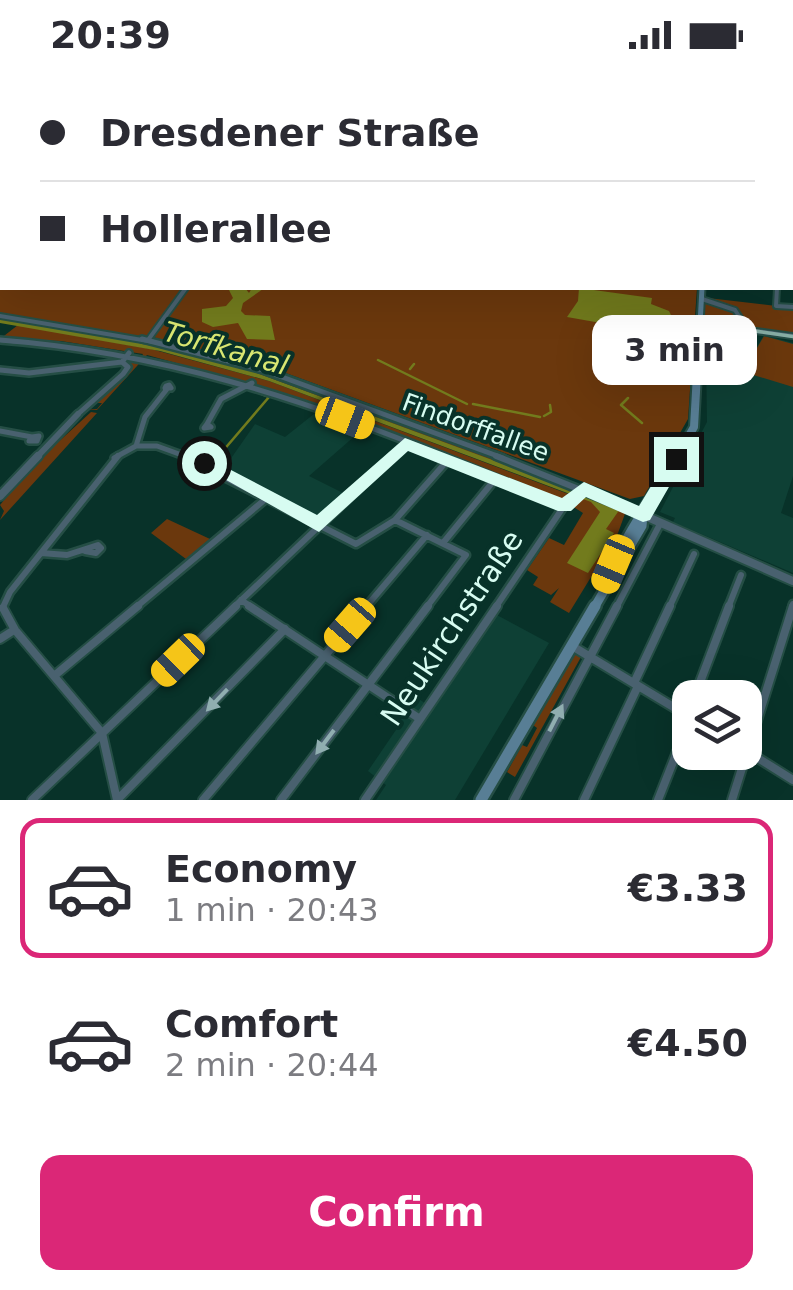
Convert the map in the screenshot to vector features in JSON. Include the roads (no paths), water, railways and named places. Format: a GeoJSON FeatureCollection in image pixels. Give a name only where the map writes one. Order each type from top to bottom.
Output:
{"type":"FeatureCollection","features":[{"type":"Feature","properties":{"kind":"main road"},"geometry":{"type":"LineString","coordinates":[[481,800],[605,583],[633,522],[643,515],[694,427],[702,290]]}},
{"type":"Feature","properties":{"kind":"street"},"geometry":{"type":"LineString","coordinates":[[148,340],[185,290]]}},
{"type":"Feature","properties":{"kind":"street"},"geometry":{"type":"LineString","coordinates":[[777,290],[776,306],[793,307]]}},
{"type":"Feature","properties":{"kind":"street"},"geometry":{"type":"LineString","coordinates":[[699,350],[735,350],[744,344],[748,330],[735,310],[702,299]]}},
{"type":"Feature","properties":{"kind":"street","name":"Findorffallee"},"geometry":{"type":"LineString","coordinates":[[0,316],[148,340],[264,370],[643,515]]}},
{"type":"Feature","properties":{"kind":"street"},"geometry":{"type":"LineString","coordinates":[[748,330],[793,336]]}},
{"type":"Feature","properties":{"kind":"street"},"geometry":{"type":"LineString","coordinates":[[0,340],[60,342],[129,352],[252,384],[568,504]]}},
{"type":"Feature","properties":{"kind":"street"},"geometry":{"type":"LineString","coordinates":[[122,362],[129,352]]}},
{"type":"Feature","properties":{"kind":"street"},"geometry":{"type":"LineString","coordinates":[[0,370],[29,374],[122,362],[128,367],[0,496]]}},
{"type":"Feature","properties":{"kind":"street"},"geometry":{"type":"LineString","coordinates":[[207,424],[222,398],[252,384]]}},
{"type":"Feature","properties":{"kind":"street"},"geometry":{"type":"LineString","coordinates":[[136,446],[145,417],[167,389]]}},
{"type":"Feature","properties":{"kind":"street"},"geometry":{"type":"LineString","coordinates":[[0,431],[32,437]]}},
{"type":"Feature","properties":{"kind":"street"},"geometry":{"type":"LineString","coordinates":[[32,800],[405,444]]}},
{"type":"Feature","properties":{"kind":"street"},"geometry":{"type":"LineString","coordinates":[[117,800],[102,733],[14,630],[1,608],[114,458],[136,446],[156,446],[192,458],[346,541],[360,543],[395,520],[447,461]]}},
{"type":"Feature","properties":{"kind":"street"},"geometry":{"type":"LineString","coordinates":[[443,543],[496,478]]}},
{"type":"Feature","properties":{"kind":"street","name":"Neukirchstraße"},"geometry":{"type":"LineString","coordinates":[[365,800],[568,504],[582,490]]}},
{"type":"Feature","properties":{"kind":"street"},"geometry":{"type":"LineString","coordinates":[[54,676],[268,498]]}},
{"type":"Feature","properties":{"kind":"street"},"geometry":{"type":"LineString","coordinates":[[643,515],[697,547],[744,568],[793,581]]}},
{"type":"Feature","properties":{"kind":"street"},"geometry":{"type":"LineString","coordinates":[[281,800],[466,555],[395,520]]}},
{"type":"Feature","properties":{"kind":"street"},"geometry":{"type":"LineString","coordinates":[[527,800],[516,796],[660,524]]}},
{"type":"Feature","properties":{"kind":"street"},"geometry":{"type":"LineString","coordinates":[[202,800],[426,535]]}},
{"type":"Feature","properties":{"kind":"street"},"geometry":{"type":"LineString","coordinates":[[584,800],[697,547]]}},
{"type":"Feature","properties":{"kind":"street"},"geometry":{"type":"LineString","coordinates":[[40,553],[85,552]]}},
{"type":"Feature","properties":{"kind":"street"},"geometry":{"type":"LineString","coordinates":[[701,680],[744,568]]}},
{"type":"Feature","properties":{"kind":"street"},"geometry":{"type":"LineString","coordinates":[[241,600],[420,719]]}},
{"type":"Feature","properties":{"kind":"street"},"geometry":{"type":"LineString","coordinates":[[762,703],[793,604]]}},
{"type":"Feature","properties":{"kind":"street"},"geometry":{"type":"LineString","coordinates":[[117,800],[285,629]]}},
{"type":"Feature","properties":{"kind":"street"},"geometry":{"type":"LineString","coordinates":[[0,640],[14,630]]}},
{"type":"Feature","properties":{"kind":"street"},"geometry":{"type":"LineString","coordinates":[[570,645],[672,705]]}},
{"type":"Feature","properties":{"kind":"street"},"geometry":{"type":"LineString","coordinates":[[762,760],[793,780]]}},
{"type":"Feature","properties":{"kind":"street"},"geometry":{"type":"LineString","coordinates":[[658,800],[672,762]]}},
{"type":"Feature","properties":{"kind":"street"},"geometry":{"type":"LineString","coordinates":[[732,800],[741,770]]}},
{"type":"Feature","properties":{"kind":"waterway"},"geometry":{"type":"LineString","coordinates":[[378,360],[467,404]]}},
{"type":"Feature","properties":{"kind":"waterway"},"geometry":{"type":"LineString","coordinates":[[410,369],[414,364]]}},
{"type":"Feature","properties":{"kind":"waterway"},"geometry":{"type":"LineString","coordinates":[[216,459],[269,397],[252,390]]}},
{"type":"Feature","properties":{"kind":"waterway"},"geometry":{"type":"LineString","coordinates":[[628,398],[621,405],[642,423]]}},
{"type":"Feature","properties":{"kind":"waterway"},"geometry":{"type":"LineString","coordinates":[[473,404],[540,417]]}},
{"type":"Feature","properties":{"kind":"waterway"},"geometry":{"type":"LineString","coordinates":[[544,416],[551,412],[550,405]]}},
{"type":"Feature","properties":{"kind":"tram line"},"geometry":{"type":"LineString","coordinates":[[793,336],[719,325],[708,331],[728,342],[751,331],[793,337]]}},
{"type":"Feature","properties":{"kind":"water label","name":"Torfkanal"},"geometry":{"type":"Point","coordinates":[226,348]}}]}
